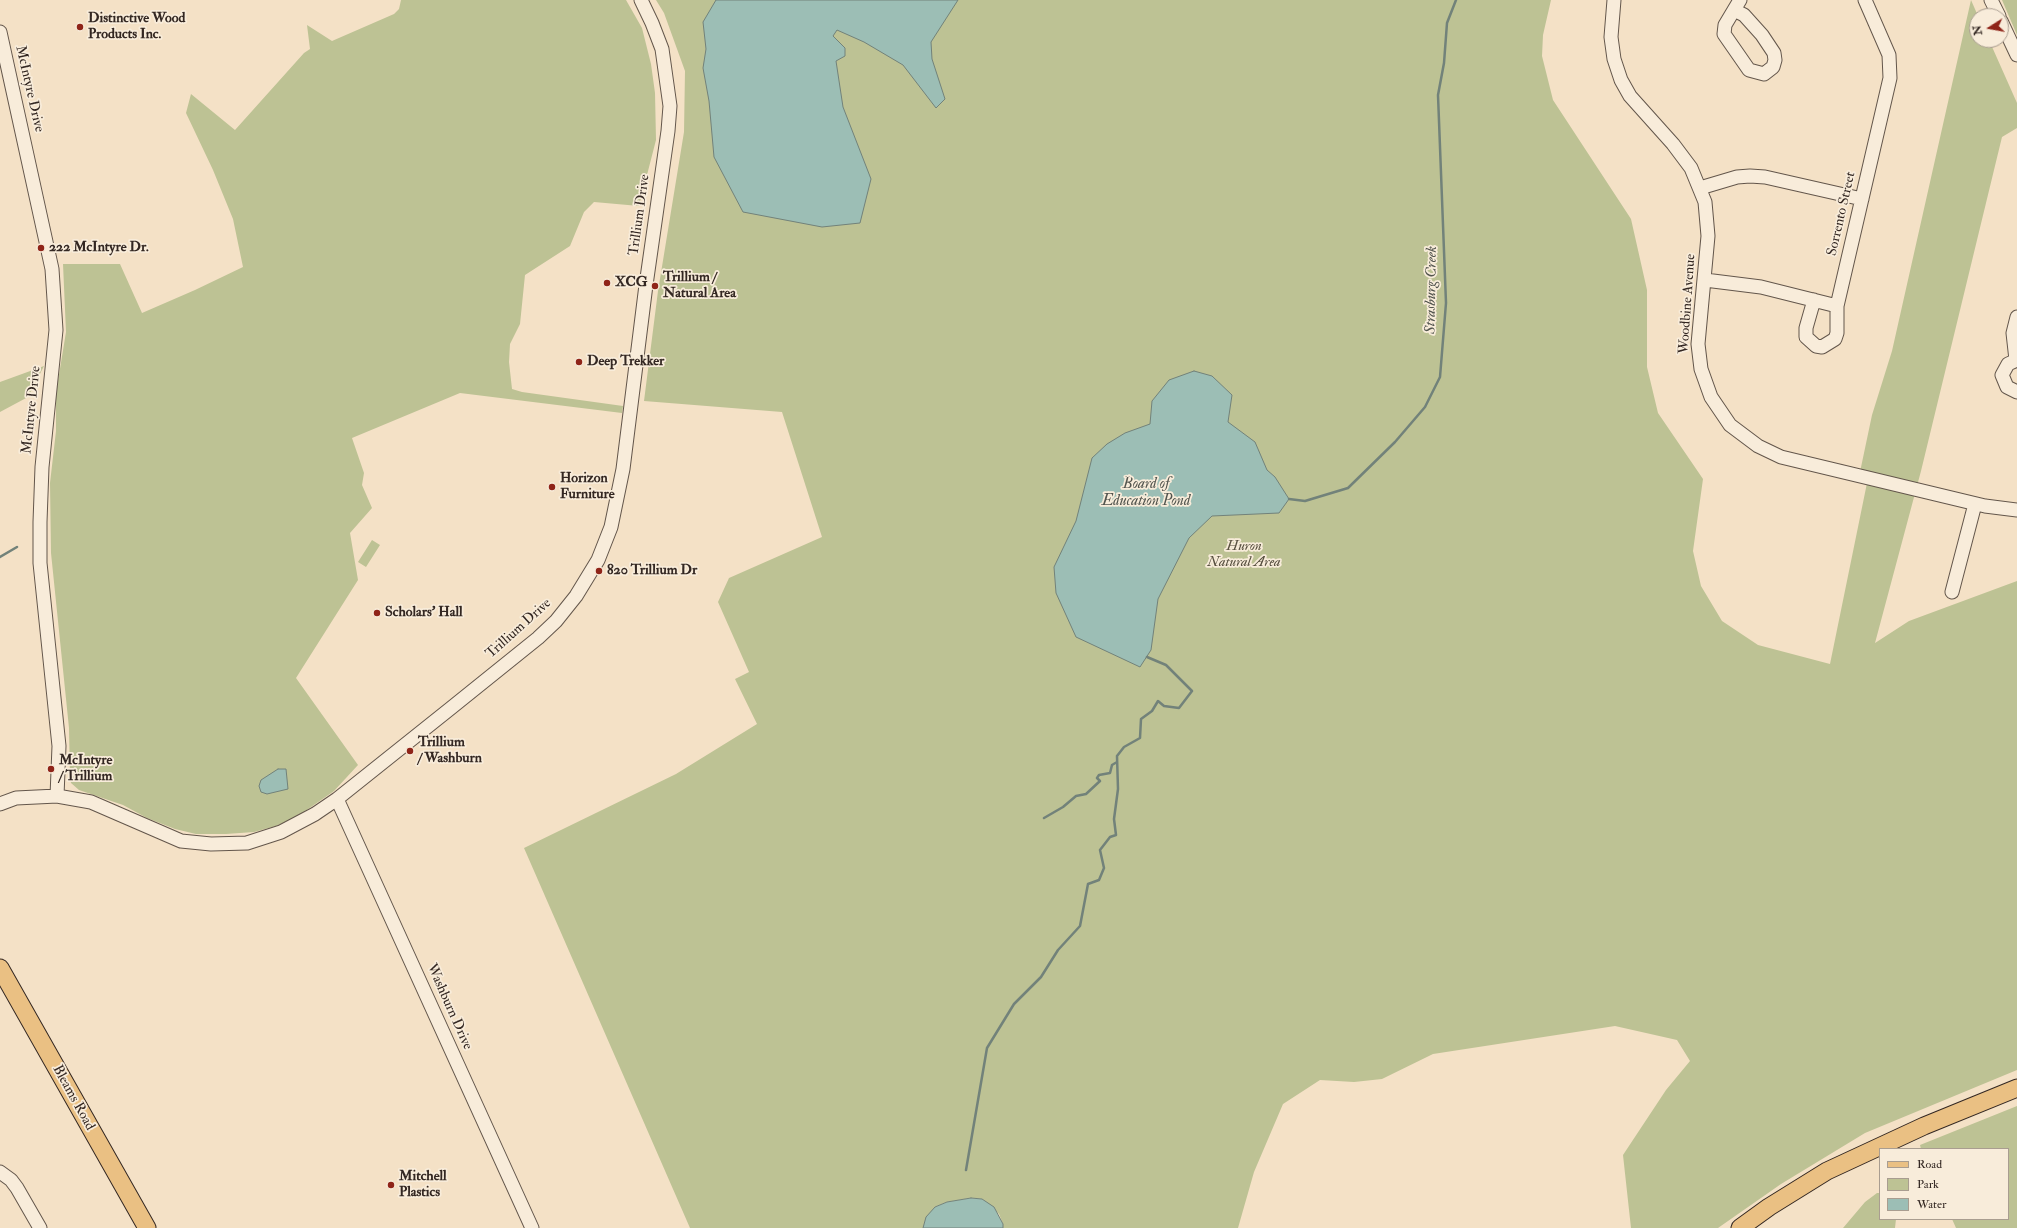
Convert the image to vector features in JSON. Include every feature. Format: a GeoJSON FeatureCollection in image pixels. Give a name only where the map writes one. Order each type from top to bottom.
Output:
{"type":"FeatureCollection","features":[{"type":"Feature","properties":{"kind":"main road","name":"Bleams Road"},"geometry":{"type":"LineString","coordinates":[[0,968],[147,1228]]}},
{"type":"Feature","properties":{"kind":"main road"},"geometry":{"type":"LineString","coordinates":[[1740,1228],[1769,1207],[1827,1171],[1924,1126],[2017,1088]]}},
{"type":"Feature","properties":{"kind":"street","name":"Trillium Drive"},"geometry":{"type":"LineString","coordinates":[[0,804],[16,798],[57,796],[91,802],[181,841],[211,844],[246,843],[281,832],[315,814],[337,799],[520,653],[556,621],[576,596],[598,560],[611,527],[623,469],[646,285],[669,125],[670,106],[668,83],[662,49],[641,0]]}},
{"type":"Feature","properties":{"kind":"street","name":"Woodbine Avenue"},"geometry":{"type":"LineString","coordinates":[[1614,0],[1611,37],[1614,58],[1621,80],[1630,96],[1673,144],[1686,162],[1700,188],[1705,202],[1708,219],[1705,280],[1698,344],[1701,369],[1711,397],[1730,425],[1758,446],[1781,457],[1974,504],[2017,510]]}},
{"type":"Feature","properties":{"kind":"street","name":"Sorrento Street"},"geometry":{"type":"LineString","coordinates":[[1814,300],[1806,328],[1806,336],[1816,346],[1822,347],[1835,339],[1837,333],[1837,306],[1890,78],[1891,68],[1884,40],[1865,0]]}},
{"type":"Feature","properties":{"kind":"street"},"geometry":{"type":"LineString","coordinates":[[1737,5],[1762,35],[1774,53],[1775,60],[1773,67],[1764,74],[1749,70],[1727,41],[1724,34],[1725,25],[1737,5]]}},
{"type":"Feature","properties":{"kind":"street","name":"McIntyre Drive"},"geometry":{"type":"LineString","coordinates":[[0,32],[52,269],[56,330],[42,467],[40,563],[58,746],[57,796]]}},
{"type":"Feature","properties":{"kind":"street"},"geometry":{"type":"LineString","coordinates":[[2009,38],[2017,55]]}},
{"type":"Feature","properties":{"kind":"street"},"geometry":{"type":"LineString","coordinates":[[1700,188],[1737,177],[1765,177],[1862,199]]}},
{"type":"Feature","properties":{"kind":"street"},"geometry":{"type":"LineString","coordinates":[[1705,280],[1761,287],[1837,306]]}},
{"type":"Feature","properties":{"kind":"street"},"geometry":{"type":"LineString","coordinates":[[2017,317],[2013,333],[2016,360],[2008,364],[2002,375],[2007,387],[2017,392]]}},
{"type":"Feature","properties":{"kind":"street"},"geometry":{"type":"LineString","coordinates":[[1952,592],[1974,504]]}},
{"type":"Feature","properties":{"kind":"street","name":"Washburn Drive"},"geometry":{"type":"LineString","coordinates":[[337,799],[532,1228]]}},
{"type":"Feature","properties":{"kind":"street"},"geometry":{"type":"LineString","coordinates":[[0,1172],[11,1180],[17,1188],[40,1228]]}},
{"type":"Feature","properties":{"kind":"green space"},"geometry":{"type":"Polygon","coordinates":[[[401,0],[626,0],[642,28],[651,64],[655,93],[656,140],[639,206],[594,202],[584,212],[570,246],[525,275],[520,324],[510,344],[509,362],[512,389],[522,392],[623,406],[622,413],[460,393],[352,438],[364,473],[362,485],[372,508],[350,533],[358,580],[296,678],[358,765],[334,791],[298,816],[276,826],[254,832],[226,834],[196,834],[175,829],[147,818],[123,805],[79,790],[71,783],[69,728],[51,553],[50,483],[56,431],[56,393],[66,332],[63,264],[120,264],[142,313],[243,267],[233,219],[213,170],[186,113],[191,94],[235,130],[304,53],[310,49],[307,25],[332,41],[394,14],[399,9],[401,0]]]}},
{"type":"Feature","properties":{"kind":"green space","name":"Huron Natural Area"},"geometry":{"type":"Polygon","coordinates":[[[656,0],[1551,0],[1543,35],[1542,56],[1553,100],[1631,219],[1647,290],[1647,367],[1658,413],[1703,479],[1693,551],[1701,586],[1722,621],[1758,645],[1830,664],[1867,483],[1860,472],[1872,415],[1892,351],[1969,9],[1969,48],[1993,48],[2017,103],[2017,128],[2002,137],[1921,471],[1875,643],[1909,621],[2017,581],[2017,1070],[1865,1133],[1781,1184],[1718,1228],[1631,1228],[1623,1155],[1666,1090],[1690,1061],[1677,1040],[1615,1026],[1433,1054],[1382,1079],[1354,1082],[1320,1080],[1283,1104],[1254,1172],[1238,1228],[1003,1228],[999,1214],[982,1199],[971,1198],[947,1202],[935,1207],[925,1228],[690,1228],[524,848],[676,774],[757,724],[735,679],[749,672],[718,602],[729,578],[822,537],[782,412],[644,401],[658,291],[684,132],[685,71],[664,13],[656,0]]]}},
{"type":"Feature","properties":{"kind":"green space","name":"Huron Natural Area"},"geometry":{"type":"Polygon","coordinates":[[[1971,0],[1974,8],[1969,8],[1971,0]]]}},
{"type":"Feature","properties":{"kind":"green space"},"geometry":{"type":"Polygon","coordinates":[[[2002,0],[2017,0],[2017,35],[2009,16],[2009,8],[2005,8],[2002,0]]]}},
{"type":"Feature","properties":{"kind":"green space"},"geometry":{"type":"Polygon","coordinates":[[[44,366],[28,397],[0,412],[0,382],[44,366]]]}},
{"type":"Feature","properties":{"kind":"green space"},"geometry":{"type":"Polygon","coordinates":[[[372,540],[380,545],[366,567],[358,562],[372,540]]]}},
{"type":"Feature","properties":{"kind":"green space"},"geometry":{"type":"Polygon","coordinates":[[[2017,1106],[2017,1228],[1956,1228],[1952,1220],[2009,1220],[2009,1148],[1921,1148],[1920,1145],[2017,1106]]]}},
{"type":"Feature","properties":{"kind":"green space"},"geometry":{"type":"Polygon","coordinates":[[[1879,1193],[1879,1220],[1896,1220],[1895,1228],[1843,1228],[1865,1202],[1879,1193]]]}},
{"type":"Feature","properties":{"kind":"water"},"geometry":{"type":"Polygon","coordinates":[[[716,0],[958,0],[931,42],[932,59],[945,99],[936,108],[903,65],[864,42],[837,30],[833,36],[845,48],[845,56],[836,61],[843,107],[871,179],[860,223],[822,227],[743,212],[714,157],[709,101],[703,68],[706,49],[703,22],[716,0]]]}},
{"type":"Feature","properties":{"kind":"water","name":"Board of Education Pond"},"geometry":{"type":"Polygon","coordinates":[[[1194,371],[1212,376],[1232,395],[1228,422],[1255,442],[1267,470],[1275,477],[1289,499],[1279,513],[1212,516],[1189,538],[1158,599],[1151,650],[1140,667],[1076,637],[1056,593],[1054,567],[1076,521],[1092,458],[1107,444],[1125,433],[1150,424],[1152,401],[1169,380],[1194,371]]]}},
{"type":"Feature","properties":{"kind":"water"},"geometry":{"type":"Polygon","coordinates":[[[278,769],[286,769],[288,789],[267,794],[261,792],[259,786],[261,780],[278,769]]]}},
{"type":"Feature","properties":{"kind":"water"},"geometry":{"type":"Polygon","coordinates":[[[971,1198],[982,1199],[994,1207],[1003,1224],[1003,1228],[923,1228],[926,1217],[935,1207],[947,1202],[971,1198]]]}},
{"type":"Feature","properties":{"kind":"waterway","name":"Strasburg Creek"},"geometry":{"type":"LineString","coordinates":[[1289,499],[1305,501],[1348,488],[1395,442],[1425,407],[1440,377],[1446,303],[1438,95],[1444,63],[1447,23],[1456,0]]}},
{"type":"Feature","properties":{"kind":"waterway"},"geometry":{"type":"LineString","coordinates":[[0,557],[17,547]]}},
{"type":"Feature","properties":{"kind":"waterway"},"geometry":{"type":"LineString","coordinates":[[966,1170],[987,1048],[1014,1004],[1041,977],[1058,950],[1080,926],[1088,884],[1099,880],[1104,868],[1100,850],[1110,837],[1116,835],[1114,819],[1118,789],[1117,756],[1124,747],[1140,738],[1141,719],[1152,711],[1158,701],[1164,706],[1179,708],[1192,691],[1166,665],[1147,657]]}},
{"type":"Feature","properties":{"kind":"waterway"},"geometry":{"type":"LineString","coordinates":[[1044,818],[1063,807],[1076,796],[1086,794],[1100,781],[1097,778],[1099,775],[1110,773],[1112,765],[1117,762]]}},
{"type":"Feature","properties":{"kind":"place","name":"Distinctive Wood Products Inc."},"geometry":{"type":"Point","coordinates":[80,27]}},
{"type":"Feature","properties":{"kind":"place","name":"222 McIntyre Dr."},"geometry":{"type":"Point","coordinates":[41,248]}},
{"type":"Feature","properties":{"kind":"place","name":"XCG"},"geometry":{"type":"Point","coordinates":[607,283]}},
{"type":"Feature","properties":{"kind":"place","name":"Trillium / Natural Area"},"geometry":{"type":"Point","coordinates":[655,286]}},
{"type":"Feature","properties":{"kind":"place","name":"Deep Trekker"},"geometry":{"type":"Point","coordinates":[579,362]}},
{"type":"Feature","properties":{"kind":"place","name":"Horizon Furniture"},"geometry":{"type":"Point","coordinates":[552,487]}},
{"type":"Feature","properties":{"kind":"place","name":"820 Trillium Dr"},"geometry":{"type":"Point","coordinates":[599,571]}},
{"type":"Feature","properties":{"kind":"place","name":"Scholars' Hall"},"geometry":{"type":"Point","coordinates":[377,613]}},
{"type":"Feature","properties":{"kind":"place","name":"Trillium / Washburn"},"geometry":{"type":"Point","coordinates":[410,751]}},
{"type":"Feature","properties":{"kind":"place","name":"McIntyre / Trillium"},"geometry":{"type":"Point","coordinates":[51,769]}},
{"type":"Feature","properties":{"kind":"place","name":"Mitchell Plastics"},"geometry":{"type":"Point","coordinates":[391,1185]}}]}
